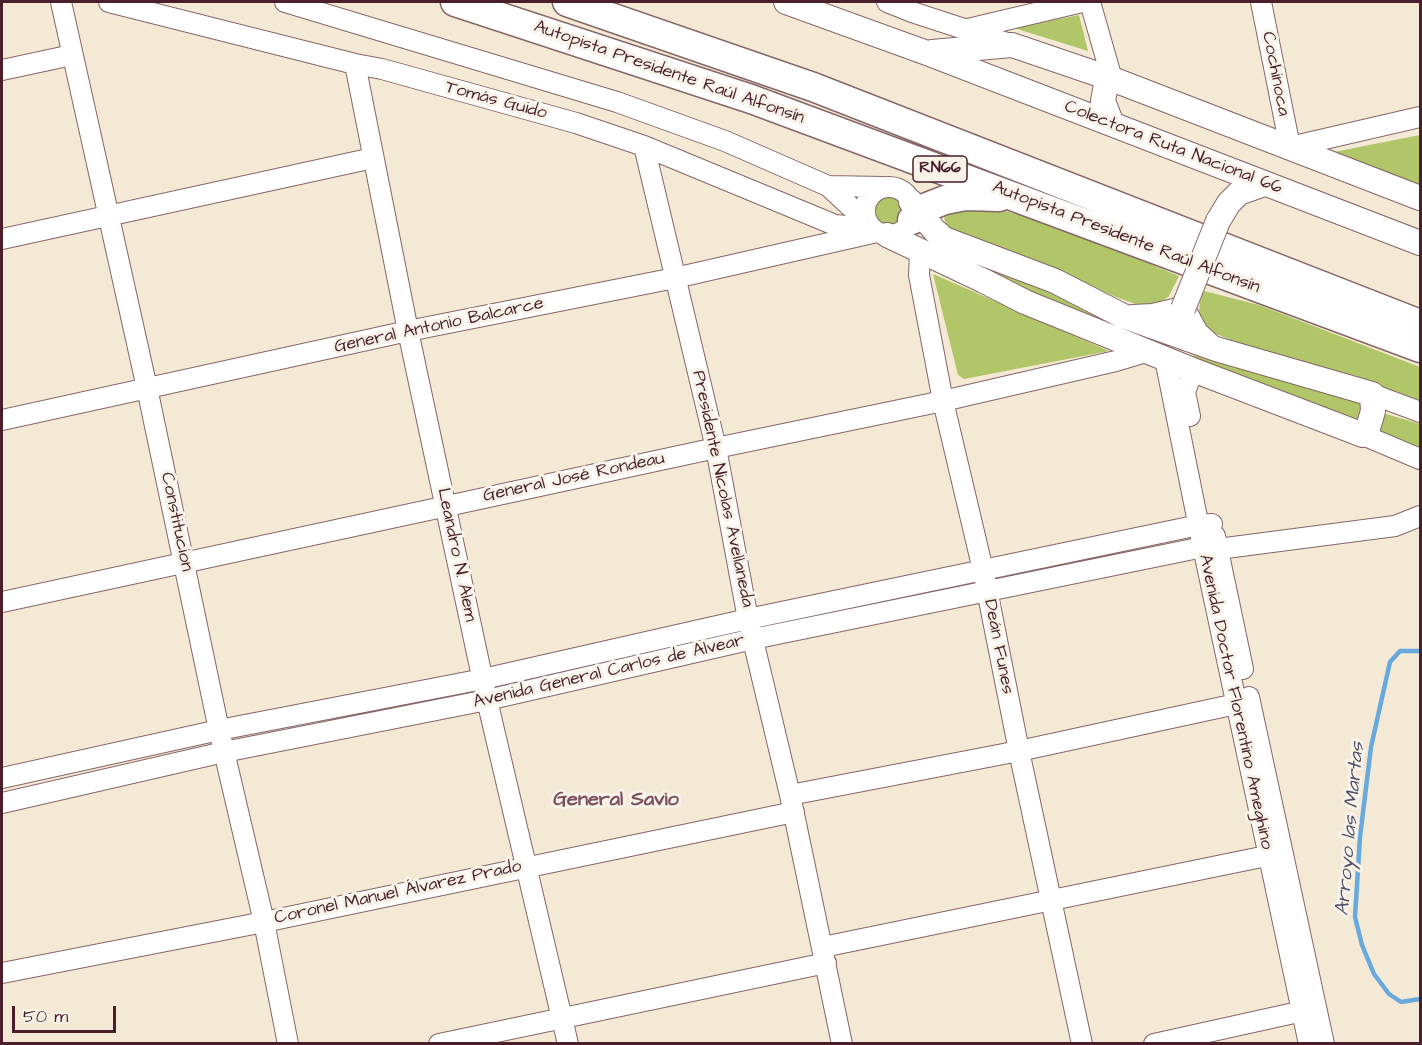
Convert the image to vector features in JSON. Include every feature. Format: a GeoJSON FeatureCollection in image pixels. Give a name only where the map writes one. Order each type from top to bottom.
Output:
{"type":"FeatureCollection","features":[{"type":"Feature","properties":{"kind":"highway","name":"Autopista Presidente Raúl Alfonsín"},"geometry":{"type":"LineString","coordinates":[[455,2],[751,99],[1420,348]]}},
{"type":"Feature","properties":{"kind":"highway","name":"Autopista Presidente Raúl Alfonsín"},"geometry":{"type":"LineString","coordinates":[[567,2],[813,87],[1420,324]]}},
{"type":"Feature","properties":{"kind":"highway"},"geometry":{"type":"LineString","coordinates":[[919,216],[945,200],[966,196],[991,196],[1028,201]]}},
{"type":"Feature","properties":{"kind":"main road","name":"Colectora Ruta Nacional 66"},"geometry":{"type":"LineString","coordinates":[[786,2],[927,53],[1420,243]]}},
{"type":"Feature","properties":{"kind":"main road","name":"Colectora Ruta Nacional 66"},"geometry":{"type":"LineString","coordinates":[[927,53],[1012,45],[1112,79],[1420,198]]}},
{"type":"Feature","properties":{"kind":"main road"},"geometry":{"type":"LineString","coordinates":[[1112,79],[1105,90],[1103,101],[1112,124]]}},
{"type":"Feature","properties":{"kind":"main road"},"geometry":{"type":"LineString","coordinates":[[1207,160],[1217,183],[1221,200],[1220,218]]}},
{"type":"Feature","properties":{"kind":"main road"},"geometry":{"type":"LineString","coordinates":[[1183,309],[1220,218],[1239,193],[1264,184]]}},
{"type":"Feature","properties":{"kind":"main road"},"geometry":{"type":"LineString","coordinates":[[876,230],[1025,302],[1192,370],[1363,435],[1372,420],[1374,402],[1372,394],[1216,350],[1123,316],[1055,281],[954,244],[944,239],[919,216]]}},
{"type":"Feature","properties":{"kind":"main road"},"geometry":{"type":"LineString","coordinates":[[1123,316],[1153,316],[1183,309]]}},
{"type":"Feature","properties":{"kind":"main road"},"geometry":{"type":"LineString","coordinates":[[1183,309],[1196,333],[1216,350]]}},
{"type":"Feature","properties":{"kind":"street","name":"Constitucion"},"geometry":{"type":"LineString","coordinates":[[61,2],[185,561],[219,730],[264,922],[288,1044]]}},
{"type":"Feature","properties":{"kind":"street","name":"Tomás Guido"},"geometry":{"type":"LineString","coordinates":[[109,2],[382,69],[576,123],[644,146],[835,225],[876,230]]}},
{"type":"Feature","properties":{"kind":"street"},"geometry":{"type":"LineString","coordinates":[[285,2],[617,102],[725,141],[828,186],[876,230],[902,231],[919,216],[908,196],[897,188],[828,186]]}},
{"type":"Feature","properties":{"kind":"street"},"geometry":{"type":"LineString","coordinates":[[887,2],[1012,45]]}},
{"type":"Feature","properties":{"kind":"street"},"geometry":{"type":"LineString","coordinates":[[968,30],[1082,2]]}},
{"type":"Feature","properties":{"kind":"street"},"geometry":{"type":"LineString","coordinates":[[1090,2],[1112,79]]}},
{"type":"Feature","properties":{"kind":"street","name":"Cochinoca"},"geometry":{"type":"LineString","coordinates":[[1261,2],[1290,147]]}},
{"type":"Feature","properties":{"kind":"street"},"geometry":{"type":"LineString","coordinates":[[2,70],[72,55]]}},
{"type":"Feature","properties":{"kind":"street","name":"Leandro N. Alem"},"geometry":{"type":"LineString","coordinates":[[355,64],[408,332],[487,700],[568,1044]]}},
{"type":"Feature","properties":{"kind":"street"},"geometry":{"type":"LineString","coordinates":[[1290,147],[1420,117]]}},
{"type":"Feature","properties":{"kind":"street","name":"Presidente Nicolas Avellaneda"},"geometry":{"type":"LineString","coordinates":[[644,146],[716,448],[748,619],[792,804],[842,1044]]}},
{"type":"Feature","properties":{"kind":"street"},"geometry":{"type":"LineString","coordinates":[[2,239],[373,158]]}},
{"type":"Feature","properties":{"kind":"street"},"geometry":{"type":"LineString","coordinates":[[876,230],[864,211],[866,202],[875,191],[883,187]]}},
{"type":"Feature","properties":{"kind":"street","name":"General Antonio Balcarce"},"geometry":{"type":"LineString","coordinates":[[2,420],[408,332],[675,278],[876,230]]}},
{"type":"Feature","properties":{"kind":"street","name":"Deán Funes"},"geometry":{"type":"LineString","coordinates":[[920,251],[919,275],[944,401],[983,570],[1018,751],[1082,1044]]}},
{"type":"Feature","properties":{"kind":"street","name":"General José Rondeau"},"geometry":{"type":"LineString","coordinates":[[2,602],[185,561],[944,401],[1116,361],[1156,355]]}},
{"type":"Feature","properties":{"kind":"street","name":"Avenida Doctor Florentino Ameghino"},"geometry":{"type":"LineString","coordinates":[[1156,355],[1205,524]]}},
{"type":"Feature","properties":{"kind":"street","name":"Avenida Doctor Florentino Ameghino"},"geometry":{"type":"LineString","coordinates":[[1192,370],[1185,392],[1205,524],[1309,1010],[1324,1044]]}},
{"type":"Feature","properties":{"kind":"street"},"geometry":{"type":"LineString","coordinates":[[1372,394],[1420,412]]}},
{"type":"Feature","properties":{"kind":"street"},"geometry":{"type":"LineString","coordinates":[[1363,435],[1420,459]]}},
{"type":"Feature","properties":{"kind":"street","name":"Avenida General Carlos de Alvear"},"geometry":{"type":"LineString","coordinates":[[2,802],[224,752],[487,700],[753,639],[987,591],[1210,548],[1395,526],[1420,516]]}},
{"type":"Feature","properties":{"kind":"street","name":"Avenida General Carlos de Alvear"},"geometry":{"type":"LineString","coordinates":[[2,778],[219,730],[483,679],[748,619],[1205,524]]}},
{"type":"Feature","properties":{"kind":"street","name":"Coronel Manuel Álvarez Prado"},"geometry":{"type":"LineString","coordinates":[[2,973],[264,922],[527,866],[1018,751],[1243,702]]}},
{"type":"Feature","properties":{"kind":"street"},"geometry":{"type":"LineString","coordinates":[[439,1044],[1051,901],[1276,854]]}},
{"type":"Feature","properties":{"kind":"street"},"geometry":{"type":"LineString","coordinates":[[1154,1044],[1309,1010]]}},
{"type":"Feature","properties":{"kind":"street","name":"Avenida Doctor Florentino Ameghino"},"geometry":{"type":"LineString","coordinates":[[1309,1010],[1309,1044]]}},
{"type":"Feature","properties":{"kind":"green space"},"geometry":{"type":"Polygon","coordinates":[[[1079,15],[1088,51],[1014,28],[1079,15]]]}},
{"type":"Feature","properties":{"kind":"green space"},"geometry":{"type":"Polygon","coordinates":[[[1420,135],[1420,186],[1334,152],[1420,135]]]}},
{"type":"Feature","properties":{"kind":"green space"},"geometry":{"type":"Polygon","coordinates":[[[888,195],[899,199],[903,210],[899,221],[888,225],[877,221],[873,210],[877,199],[888,195]]]}},
{"type":"Feature","properties":{"kind":"green space"},"geometry":{"type":"Polygon","coordinates":[[[956,209],[997,209],[1031,218],[1065,229],[1179,276],[1169,296],[1161,302],[1141,306],[1059,271],[985,247],[948,228],[944,218],[948,212],[956,209]]]}},
{"type":"Feature","properties":{"kind":"green space"},"geometry":{"type":"Polygon","coordinates":[[[972,259],[1047,285],[1047,291],[1141,336],[1192,356],[1339,393],[1362,404],[1359,419],[1345,417],[1093,321],[978,268],[972,259]]]}},
{"type":"Feature","properties":{"kind":"green space"},"geometry":{"type":"Polygon","coordinates":[[[933,274],[1109,351],[964,379],[958,375],[933,274]]]}},
{"type":"Feature","properties":{"kind":"green space"},"geometry":{"type":"Polygon","coordinates":[[[1204,291],[1259,305],[1420,367],[1420,402],[1354,375],[1321,368],[1247,346],[1211,332],[1202,322],[1199,314],[1204,291]]]}},
{"type":"Feature","properties":{"kind":"green space"},"geometry":{"type":"Polygon","coordinates":[[[1383,413],[1420,424],[1420,450],[1377,431],[1383,413]]]}},
{"type":"Feature","properties":{"kind":"waterway","name":"Arroyo las Martas"},"geometry":{"type":"LineString","coordinates":[[1420,651],[1400,651],[1390,662],[1371,747],[1360,837],[1355,917],[1362,945],[1374,974],[1389,994],[1401,1002],[1420,999]]}},
{"type":"Feature","properties":{"kind":"district","name":"General Savio"},"geometry":{"type":"Point","coordinates":[616,801]}}]}
